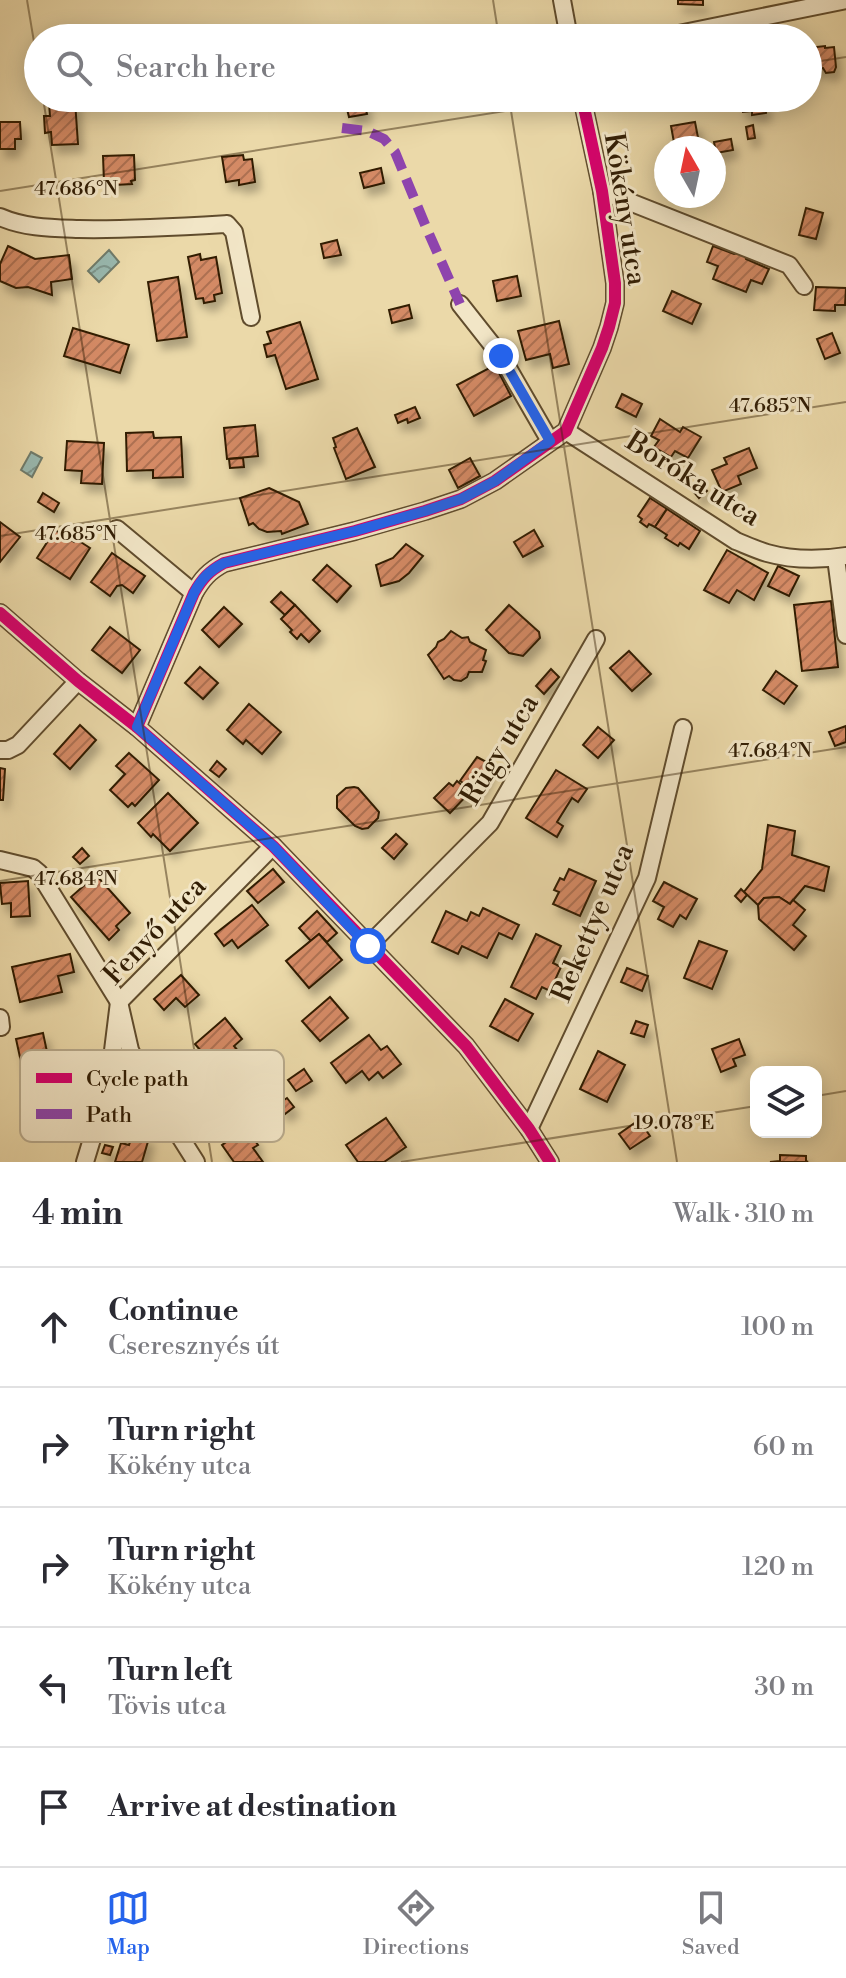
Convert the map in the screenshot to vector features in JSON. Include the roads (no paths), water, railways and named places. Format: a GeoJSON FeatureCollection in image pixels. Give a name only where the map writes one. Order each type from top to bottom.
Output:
{"type":"FeatureCollection","features":[{"type":"Feature","properties":{"kind":"street"},"geometry":{"type":"LineString","coordinates":[[562,0],[566,24]]}},
{"type":"Feature","properties":{"kind":"street"},"geometry":{"type":"LineString","coordinates":[[728,24],[846,0]]}},
{"type":"Feature","properties":{"kind":"street","name":"Kökény utca"},"geometry":{"type":"LineString","coordinates":[[566,431],[602,348],[615,303],[602,191],[585,112]]}},
{"type":"Feature","properties":{"kind":"street"},"geometry":{"type":"LineString","coordinates":[[602,191],[789,265],[804,286]]}},
{"type":"Feature","properties":{"kind":"street"},"geometry":{"type":"LineString","coordinates":[[0,217],[14,224],[42,228],[126,230],[227,224],[234,232],[251,317]]}},
{"type":"Feature","properties":{"kind":"street"},"geometry":{"type":"LineString","coordinates":[[460,304],[501,356],[550,441]]}},
{"type":"Feature","properties":{"kind":"street"},"geometry":{"type":"LineString","coordinates":[[137,727],[194,593],[210,571],[224,563],[369,527],[461,499],[495,481],[566,431]]}},
{"type":"Feature","properties":{"kind":"street","name":"Boróka utca"},"geometry":{"type":"LineString","coordinates":[[566,431],[736,541],[767,553],[797,558],[841,557]]}},
{"type":"Feature","properties":{"kind":"street"},"geometry":{"type":"LineString","coordinates":[[117,529],[194,593]]}},
{"type":"Feature","properties":{"kind":"street"},"geometry":{"type":"LineString","coordinates":[[841,557],[846,635]]}},
{"type":"Feature","properties":{"kind":"street"},"geometry":{"type":"LineString","coordinates":[[0,613],[273,846],[466,1046],[550,1162]]}},
{"type":"Feature","properties":{"kind":"street","name":"Rügy utca"},"geometry":{"type":"LineString","coordinates":[[368,946],[490,823],[596,639]]}},
{"type":"Feature","properties":{"kind":"street"},"geometry":{"type":"LineString","coordinates":[[0,750],[18,745],[78,681]]}},
{"type":"Feature","properties":{"kind":"street","name":"Rekettye utca"},"geometry":{"type":"LineString","coordinates":[[529,1129],[647,878],[683,728]]}},
{"type":"Feature","properties":{"kind":"street","name":"Fenyő utca"},"geometry":{"type":"LineString","coordinates":[[113,1050],[119,1002],[273,846]]}},
{"type":"Feature","properties":{"kind":"street"},"geometry":{"type":"LineString","coordinates":[[0,860],[33,868],[39,873],[119,1002],[130,1050]]}},
{"type":"Feature","properties":{"kind":"street","name":"Fenyő utca"},"geometry":{"type":"LineString","coordinates":[[85,1162],[91,1142]]}},
{"type":"Feature","properties":{"kind":"street"},"geometry":{"type":"LineString","coordinates":[[183,1142],[196,1162]]}},
{"type":"Feature","properties":{"kind":"water"},"geometry":{"type":"Polygon","coordinates":[[[109,250],[119,262],[99,282],[88,271],[109,250]]]}},
{"type":"Feature","properties":{"kind":"water"},"geometry":{"type":"Polygon","coordinates":[[[31,452],[42,458],[32,477],[21,470],[31,452]]]}}]}
